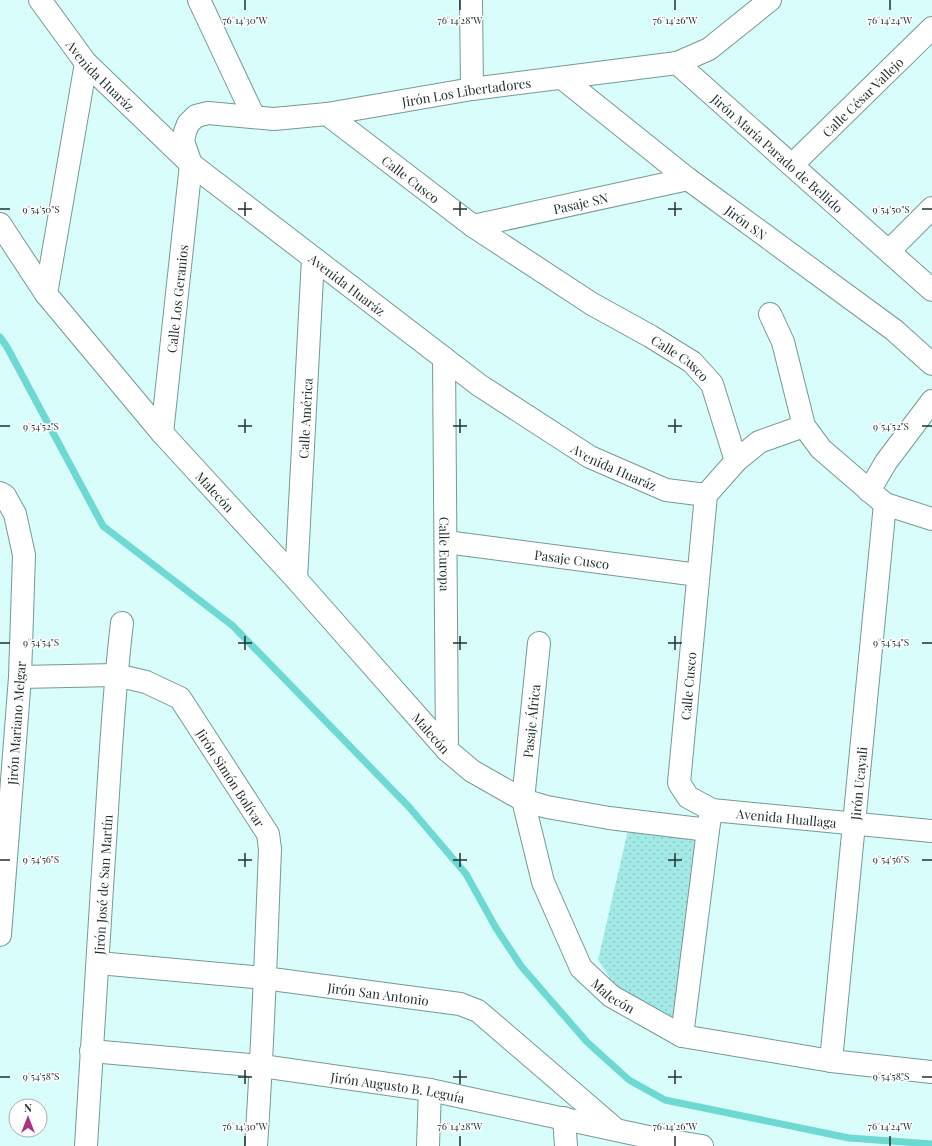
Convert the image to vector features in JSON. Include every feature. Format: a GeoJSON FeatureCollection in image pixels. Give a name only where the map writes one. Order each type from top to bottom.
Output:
{"type":"FeatureCollection","features":[{"type":"Feature","properties":{"kind":"street","name":"Avenida Huaráz"},"geometry":{"type":"LineString","coordinates":[[40,0],[86,63],[191,164],[479,385],[590,457],[666,490],[706,495]]}},
{"type":"Feature","properties":{"kind":"street"},"geometry":{"type":"LineString","coordinates":[[199,0],[254,117]]}},
{"type":"Feature","properties":{"kind":"street"},"geometry":{"type":"LineString","coordinates":[[471,0],[472,89]]}},
{"type":"Feature","properties":{"kind":"street","name":"Jirón Los Libertadores"},"geometry":{"type":"LineString","coordinates":[[191,164],[183,141],[188,124],[196,116],[208,113],[274,119],[327,114],[472,89],[677,63],[709,49],[770,0]]}},
{"type":"Feature","properties":{"kind":"street","name":"Calle César Vallejo"},"geometry":{"type":"LineString","coordinates":[[792,165],[932,28]]}},
{"type":"Feature","properties":{"kind":"street"},"geometry":{"type":"LineString","coordinates":[[46,294],[86,63]]}},
{"type":"Feature","properties":{"kind":"street","name":"Jirón María Parado de Bellido"},"geometry":{"type":"LineString","coordinates":[[677,63],[932,290]]}},
{"type":"Feature","properties":{"kind":"street","name":"Jirón SN"},"geometry":{"type":"LineString","coordinates":[[562,78],[688,179],[894,330],[932,364]]}},
{"type":"Feature","properties":{"kind":"street","name":"Calle Cusco"},"geometry":{"type":"LineString","coordinates":[[327,114],[474,226],[592,304],[650,336],[692,362],[712,384],[736,461]]}},
{"type":"Feature","properties":{"kind":"street","name":"Calle Los Geranios"},"geometry":{"type":"LineString","coordinates":[[162,433],[191,164]]}},
{"type":"Feature","properties":{"kind":"street","name":"Pasaje SN"},"geometry":{"type":"LineString","coordinates":[[474,226],[688,179]]}},
{"type":"Feature","properties":{"kind":"street"},"geometry":{"type":"LineString","coordinates":[[889,251],[932,208]]}},
{"type":"Feature","properties":{"kind":"street","name":"Malecón"},"geometry":{"type":"LineString","coordinates":[[0,224],[46,294],[162,433],[296,579],[447,750],[472,771],[523,800],[543,882],[582,968],[611,996],[682,1036],[832,1062],[932,1072]]}},
{"type":"Feature","properties":{"kind":"street","name":"Calle América"},"geometry":{"type":"LineString","coordinates":[[296,579],[313,258]]}},
{"type":"Feature","properties":{"kind":"street"},"geometry":{"type":"LineString","coordinates":[[770,314],[784,342],[804,426],[821,449],[877,498],[932,519]]}},
{"type":"Feature","properties":{"kind":"street","name":"Calle Europa"},"geometry":{"type":"LineString","coordinates":[[444,358],[447,750]]}},
{"type":"Feature","properties":{"kind":"street","name":"Jirón Ucayali"},"geometry":{"type":"LineString","coordinates":[[832,1062],[854,823],[877,498],[886,462],[932,401]]}},
{"type":"Feature","properties":{"kind":"street"},"geometry":{"type":"LineString","coordinates":[[706,495],[736,461],[759,442],[804,426]]}},
{"type":"Feature","properties":{"kind":"street","name":"Jirón Mariano Melgar"},"geometry":{"type":"LineString","coordinates":[[0,493],[5,496],[15,514],[24,555],[20,677],[0,935]]}},
{"type":"Feature","properties":{"kind":"street","name":"Calle Cusco"},"geometry":{"type":"LineString","coordinates":[[706,495],[679,783],[688,797],[710,820]]}},
{"type":"Feature","properties":{"kind":"street","name":"Pasaje Cusco"},"geometry":{"type":"LineString","coordinates":[[446,542],[698,575]]}},
{"type":"Feature","properties":{"kind":"street","name":"Jirón José de San Martín"},"geometry":{"type":"LineString","coordinates":[[86,1146],[116,675],[122,623]]}},
{"type":"Feature","properties":{"kind":"street","name":"Pasaje África"},"geometry":{"type":"LineString","coordinates":[[523,800],[539,643]]}},
{"type":"Feature","properties":{"kind":"street","name":"Jirón Simón Bolívar"},"geometry":{"type":"LineString","coordinates":[[20,677],[116,675],[146,682],[180,698],[268,834],[270,849],[264,978],[262,1066],[256,1146]]}},
{"type":"Feature","properties":{"kind":"street","name":"Avenida Huallaga"},"geometry":{"type":"LineString","coordinates":[[523,800],[547,807],[608,818],[854,823],[932,831]]}},
{"type":"Feature","properties":{"kind":"street"},"geometry":{"type":"LineString","coordinates":[[682,1036],[710,820]]}},
{"type":"Feature","properties":{"kind":"street","name":"Jirón San Antonio"},"geometry":{"type":"LineString","coordinates":[[98,964],[264,978],[460,1004],[478,1011],[616,1129]]}},
{"type":"Feature","properties":{"kind":"street","name":"Jirón Augusto B. Leguía"},"geometry":{"type":"LineString","coordinates":[[91,1051],[262,1066],[430,1090],[616,1129],[654,1142],[702,1146]]}},
{"type":"Feature","properties":{"kind":"street"},"geometry":{"type":"LineString","coordinates":[[428,1146],[430,1090]]}},
{"type":"Feature","properties":{"kind":"street"},"geometry":{"type":"LineString","coordinates":[[564,1118],[566,1146]]}},
{"type":"Feature","properties":{"kind":"shaded area"},"geometry":{"type":"Polygon","coordinates":[[[629,826],[702,837],[677,1020],[616,987],[598,960],[629,826]]]}},
{"type":"Feature","properties":{"kind":"waterway"},"geometry":{"type":"LineString","coordinates":[[0,337],[7,347],[103,526],[233,626],[409,807],[466,874],[496,928],[521,966],[587,1042],[629,1080],[665,1100],[849,1138],[932,1144]]}}]}
